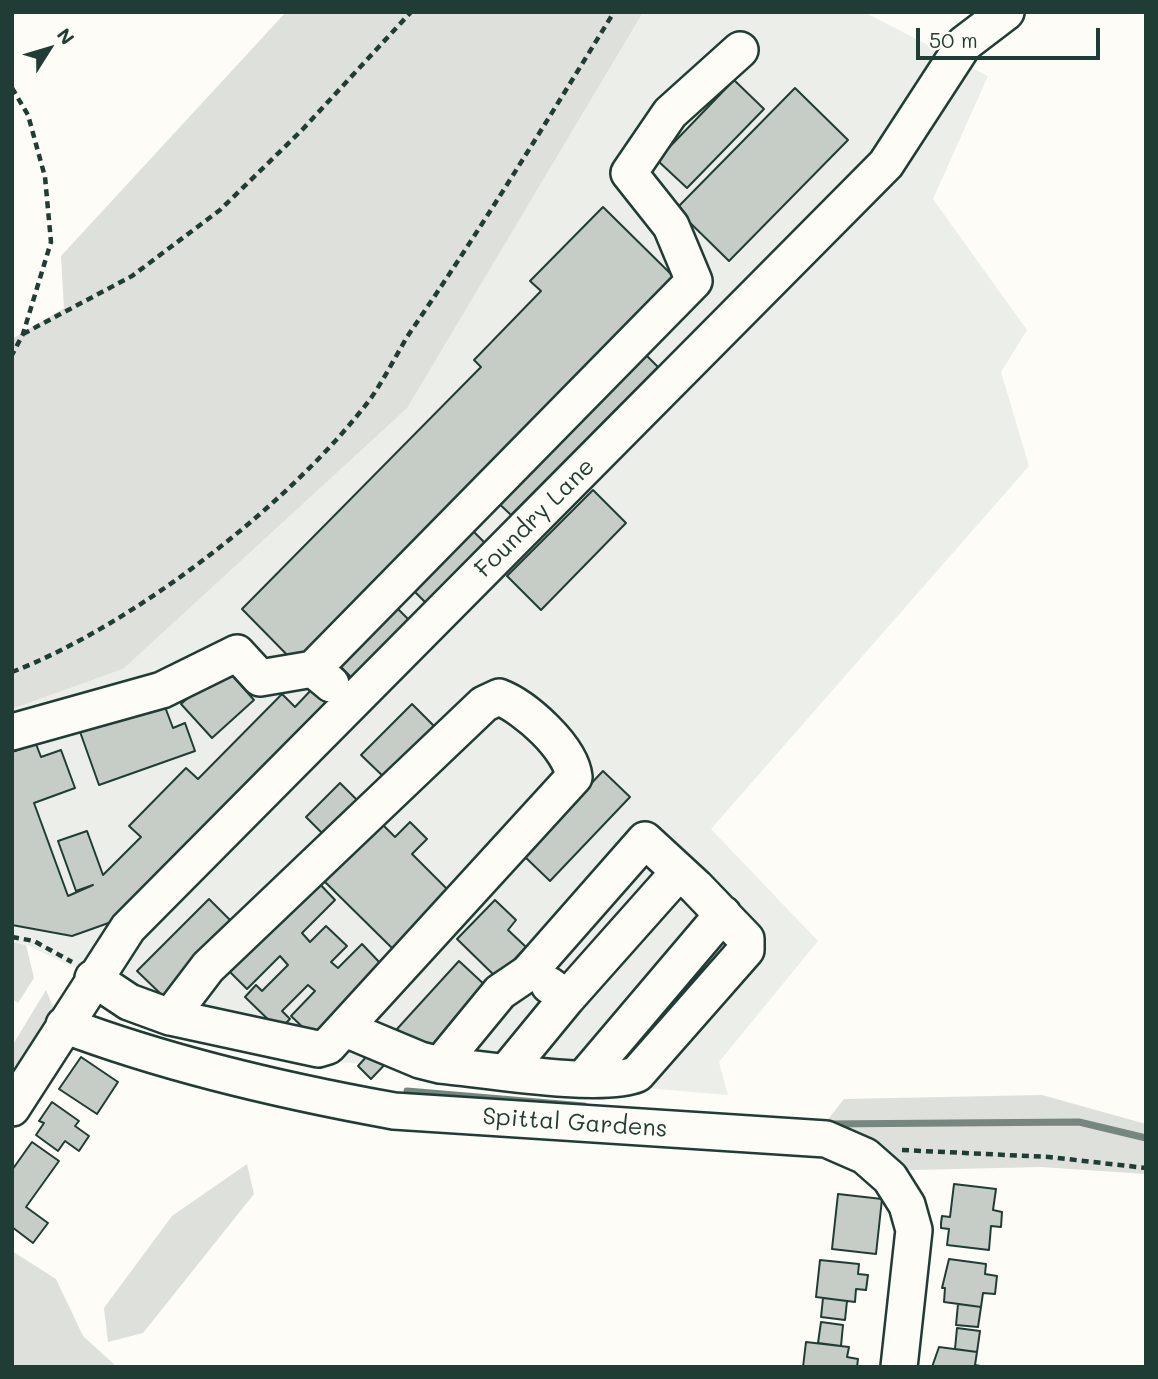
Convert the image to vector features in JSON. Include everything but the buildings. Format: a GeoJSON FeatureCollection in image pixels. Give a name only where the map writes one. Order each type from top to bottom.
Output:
{"type":"FeatureCollection","features":[{"type":"Feature","properties":{"kind":"street","name":"Foundry Lane"},"geometry":{"type":"LineString","coordinates":[[12,1108],[93,978],[128,928],[886,164],[964,44],[1006,12]]}},
{"type":"Feature","properties":{"kind":"street"},"geometry":{"type":"LineString","coordinates":[[12,733],[162,690],[237,653],[260,678],[313,669],[694,281],[671,226],[629,173],[670,113],[740,50]]}},
{"type":"Feature","properties":{"kind":"street"},"geometry":{"type":"LineString","coordinates":[[313,669],[353,701]]}},
{"type":"Feature","properties":{"kind":"street"},"geometry":{"type":"LineString","coordinates":[[93,978],[129,1002],[170,1017],[318,1049],[328,1046],[575,777],[573,767],[557,743],[516,704],[499,697],[484,704],[208,967],[170,1017]]}},
{"type":"Feature","properties":{"kind":"street"},"geometry":{"type":"LineString","coordinates":[[346,1029],[420,1060],[440,1065],[583,1079],[723,914],[645,841],[528,973],[500,992],[440,1065]]}},
{"type":"Feature","properties":{"kind":"street"},"geometry":{"type":"LineString","coordinates":[[508,1071],[567,999],[679,872]]}},
{"type":"Feature","properties":{"kind":"street"},"geometry":{"type":"LineString","coordinates":[[528,973],[567,999]]}},
{"type":"Feature","properties":{"kind":"street","name":"Spittal Gardens"},"geometry":{"type":"LineString","coordinates":[[64,1026],[131,1050],[330,1100],[394,1111],[826,1139],[865,1156],[890,1178],[907,1205],[914,1230],[899,1367]]}},
{"type":"Feature","properties":{"kind":"path"},"geometry":{"type":"LineString","coordinates":[[23,334],[132,276],[220,210],[302,130],[411,12]]}},
{"type":"Feature","properties":{"kind":"path"},"geometry":{"type":"LineString","coordinates":[[12,673],[38,662],[144,602],[229,539],[308,470],[371,397],[481,229],[614,12]]}},
{"type":"Feature","properties":{"kind":"path"},"geometry":{"type":"LineString","coordinates":[[12,88],[28,116],[45,177],[51,242],[23,334],[12,355]]}},
{"type":"Feature","properties":{"kind":"path"},"geometry":{"type":"LineString","coordinates":[[12,937],[34,941],[58,952],[93,978]]}},
{"type":"Feature","properties":{"kind":"path"},"geometry":{"type":"LineString","coordinates":[[865,1156],[875,1149],[1049,1157],[1146,1168]]}},
{"type":"Feature","properties":{"kind":"shaded area"},"geometry":{"type":"Polygon","coordinates":[[[286,12],[643,12],[407,408],[123,669],[12,709],[12,339],[64,308],[61,256],[286,12]]]}},
{"type":"Feature","properties":{"kind":"shaded area"},"geometry":{"type":"Polygon","coordinates":[[[643,12],[864,12],[988,76],[933,199],[1027,330],[1001,372],[1029,466],[711,829],[818,941],[719,1062],[728,1095],[255,1055],[27,945],[12,942],[12,709],[123,669],[643,12]]]}},
{"type":"Feature","properties":{"kind":"shaded area"},"geometry":{"type":"Polygon","coordinates":[[[12,942],[26,945],[34,978],[18,1003],[12,999],[12,942]]]}},
{"type":"Feature","properties":{"kind":"shaded area"},"geometry":{"type":"Polygon","coordinates":[[[46,990],[54,1009],[12,1081],[12,1046],[46,990]]]}},
{"type":"Feature","properties":{"kind":"shaded area"},"geometry":{"type":"Polygon","coordinates":[[[1042,1095],[1146,1124],[1146,1174],[1041,1167],[871,1171],[821,1128],[844,1099],[1042,1095]]]}},
{"type":"Feature","properties":{"kind":"shaded area"},"geometry":{"type":"Polygon","coordinates":[[[247,1164],[254,1194],[143,1333],[108,1342],[104,1308],[172,1216],[247,1164]]]}},
{"type":"Feature","properties":{"kind":"shaded area"},"geometry":{"type":"Polygon","coordinates":[[[12,1251],[56,1279],[83,1336],[117,1367],[12,1367],[12,1251]]]}},
{"type":"Feature","properties":{"kind":"waterway"},"geometry":{"type":"LineString","coordinates":[[407,1091],[584,1106]]}},
{"type":"Feature","properties":{"kind":"waterway"},"geometry":{"type":"LineString","coordinates":[[826,1124],[1079,1122],[1146,1138]]}}]}
